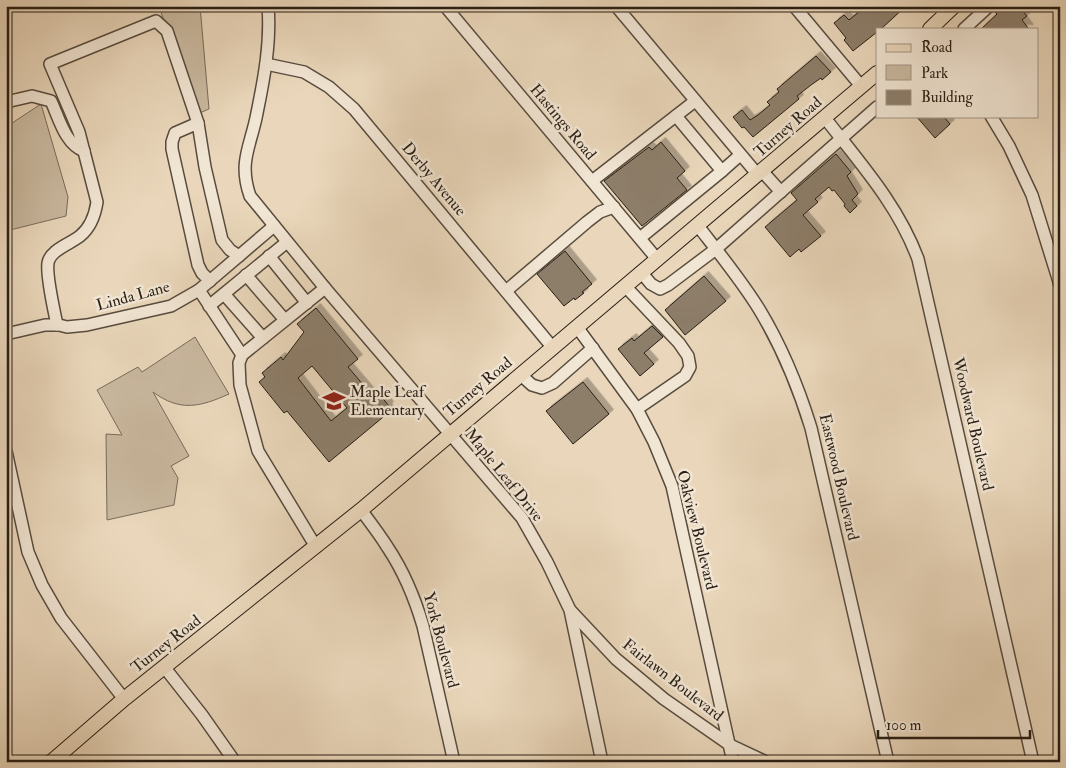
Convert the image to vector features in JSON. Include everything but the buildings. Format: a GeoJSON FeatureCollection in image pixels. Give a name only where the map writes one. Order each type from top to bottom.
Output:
{"type":"FeatureCollection","features":[{"type":"Feature","properties":{"kind":"main road"},"geometry":{"type":"LineString","coordinates":[[931,28],[954,6]]}},
{"type":"Feature","properties":{"kind":"main road","name":"Turney Road"},"geometry":{"type":"LineString","coordinates":[[51,762],[124,699],[361,510],[876,74]]}},
{"type":"Feature","properties":{"kind":"street"},"geometry":{"type":"LineString","coordinates":[[266,64],[268,6]]}},
{"type":"Feature","properties":{"kind":"street","name":"Hastings Road"},"geometry":{"type":"LineString","coordinates":[[445,6],[657,259]]}},
{"type":"Feature","properties":{"kind":"street"},"geometry":{"type":"LineString","coordinates":[[616,6],[740,155],[781,192]]}},
{"type":"Feature","properties":{"kind":"street"},"geometry":{"type":"LineString","coordinates":[[794,6],[861,86]]}},
{"type":"Feature","properties":{"kind":"street"},"geometry":{"type":"LineString","coordinates":[[965,28],[989,6]]}},
{"type":"Feature","properties":{"kind":"street"},"geometry":{"type":"LineString","coordinates":[[56,325],[48,270],[49,258],[81,235],[95,214],[97,202],[79,132],[50,64],[156,21],[167,31],[198,123],[205,167],[222,240],[230,250],[239,256]]}},
{"type":"Feature","properties":{"kind":"street","name":"Maple Leaf Drive"},"geometry":{"type":"LineString","coordinates":[[266,64],[257,116],[246,152],[245,180],[250,196],[325,288],[522,518],[554,574],[570,610],[602,762]]}},
{"type":"Feature","properties":{"kind":"street","name":"Derby Avenue"},"geometry":{"type":"LineString","coordinates":[[266,64],[304,72],[329,87],[354,109],[553,348]]}},
{"type":"Feature","properties":{"kind":"street"},"geometry":{"type":"LineString","coordinates":[[6,102],[32,96],[51,101],[68,138],[79,149],[84,151]]}},
{"type":"Feature","properties":{"kind":"street"},"geometry":{"type":"LineString","coordinates":[[592,181],[695,101]]}},
{"type":"Feature","properties":{"kind":"street"},"geometry":{"type":"LineString","coordinates":[[641,272],[656,287],[660,289],[665,288],[716,249],[876,109]]}},
{"type":"Feature","properties":{"kind":"street"},"geometry":{"type":"LineString","coordinates":[[676,116],[722,170]]}},
{"type":"Feature","properties":{"kind":"street","name":"Woodward Boulevard"},"geometry":{"type":"LineString","coordinates":[[825,118],[864,166],[889,202],[911,240],[918,259],[1034,762]]}},
{"type":"Feature","properties":{"kind":"street"},"geometry":{"type":"LineString","coordinates":[[992,118],[1009,146],[1032,195],[1060,285]]}},
{"type":"Feature","properties":{"kind":"street"},"geometry":{"type":"LineString","coordinates":[[198,123],[174,133],[172,149],[198,265],[210,281]]}},
{"type":"Feature","properties":{"kind":"street"},"geometry":{"type":"LineString","coordinates":[[640,238],[740,155]]}},
{"type":"Feature","properties":{"kind":"street"},"geometry":{"type":"LineString","coordinates":[[506,291],[587,222],[600,212],[614,207]]}},
{"type":"Feature","properties":{"kind":"street","name":"Linda Lane"},"geometry":{"type":"LineString","coordinates":[[6,334],[45,325],[67,327],[86,325],[171,306],[199,290],[274,226]]}},
{"type":"Feature","properties":{"kind":"street","name":"Eastwood Boulevard"},"geometry":{"type":"LineString","coordinates":[[698,226],[759,308],[784,354],[800,393],[811,428],[888,762]]}},
{"type":"Feature","properties":{"kind":"street"},"geometry":{"type":"LineString","coordinates":[[209,306],[287,242]]}},
{"type":"Feature","properties":{"kind":"street"},"geometry":{"type":"LineString","coordinates":[[268,256],[307,302]]}},
{"type":"Feature","properties":{"kind":"street"},"geometry":{"type":"LineString","coordinates":[[246,275],[285,320]]}},
{"type":"Feature","properties":{"kind":"street"},"geometry":{"type":"LineString","coordinates":[[624,286],[679,343],[688,356],[690,367],[685,376],[637,409]]}},
{"type":"Feature","properties":{"kind":"street"},"geometry":{"type":"LineString","coordinates":[[316,547],[258,450],[240,385],[239,362],[242,355],[325,288]]}},
{"type":"Feature","properties":{"kind":"street"},"geometry":{"type":"LineString","coordinates":[[199,290],[242,355]]}},
{"type":"Feature","properties":{"kind":"street"},"geometry":{"type":"LineString","coordinates":[[224,294],[263,338]]}},
{"type":"Feature","properties":{"kind":"street","name":"Oakview Boulevard"},"geometry":{"type":"LineString","coordinates":[[577,327],[637,409],[654,442],[672,486],[734,762]]}},
{"type":"Feature","properties":{"kind":"street"},"geometry":{"type":"LineString","coordinates":[[521,375],[537,387],[548,386],[593,348]]}},
{"type":"Feature","properties":{"kind":"street"},"geometry":{"type":"LineString","coordinates":[[6,451],[28,552],[42,585],[61,618],[124,699]]}},
{"type":"Feature","properties":{"kind":"street","name":"York Boulevard"},"geometry":{"type":"LineString","coordinates":[[361,510],[389,548],[410,588],[418,609],[424,626],[454,762]]}},
{"type":"Feature","properties":{"kind":"street","name":"Fairlawn Boulevard"},"geometry":{"type":"LineString","coordinates":[[570,610],[616,659],[664,699],[730,745],[766,762]]}},
{"type":"Feature","properties":{"kind":"street"},"geometry":{"type":"LineString","coordinates":[[165,668],[202,715],[235,762]]}},
{"type":"Feature","properties":{"kind":"street"},"geometry":{"type":"LineString","coordinates":[[6,758],[9,762]]}},
{"type":"Feature","properties":{"kind":"green space"},"geometry":{"type":"Polygon","coordinates":[[[159,6],[200,6],[209,109],[195,115],[159,6]]]}},
{"type":"Feature","properties":{"kind":"green space"},"geometry":{"type":"Polygon","coordinates":[[[41,104],[68,197],[66,216],[6,231],[6,127],[41,104]]]}},
{"type":"Feature","properties":{"kind":"green space"},"geometry":{"type":"Polygon","coordinates":[[[195,337],[229,394],[209,402],[181,405],[172,403],[153,392],[189,456],[171,466],[178,478],[174,505],[107,520],[106,434],[122,435],[97,390],[138,367],[142,372],[195,337]]]}},
{"type":"Feature","properties":{"kind":"place","name":"Maple Leaf Elementary"},"geometry":{"type":"Point","coordinates":[334,401]}}]}
